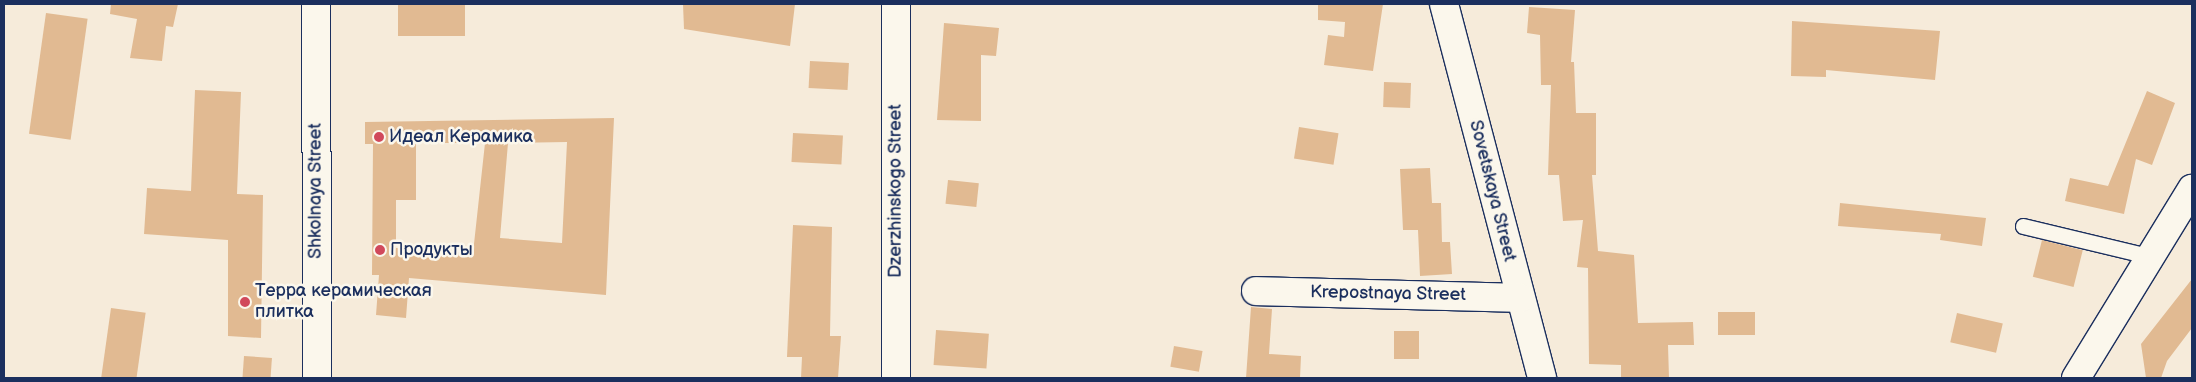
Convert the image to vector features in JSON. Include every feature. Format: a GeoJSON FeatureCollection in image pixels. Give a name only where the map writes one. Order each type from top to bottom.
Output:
{"type":"FeatureCollection","features":[{"type":"Feature","properties":{"kind":"street","name":"Shkolnaya Street"},"geometry":{"type":"LineString","coordinates":[[316,4],[317,378]]}},
{"type":"Feature","properties":{"kind":"street","name":"Dzerzhinskogo Street"},"geometry":{"type":"LineString","coordinates":[[896,4],[896,378]]}},
{"type":"Feature","properties":{"kind":"street","name":"Sovetskaya Street"},"geometry":{"type":"LineString","coordinates":[[1444,4],[1542,378]]}},
{"type":"Feature","properties":{"kind":"street"},"geometry":{"type":"LineString","coordinates":[[2076,378],[2192,189]]}},
{"type":"Feature","properties":{"kind":"street","name":"Krepostnaya Street"},"geometry":{"type":"LineString","coordinates":[[1256,291],[1520,298]]}},
{"type":"Feature","properties":{"kind":"lane"},"geometry":{"type":"LineString","coordinates":[[2022,226],[2152,257]]}},
{"type":"Feature","properties":{"kind":"building"},"geometry":{"type":"Polygon","coordinates":[[[111,4],[178,4],[173,27],[166,26],[162,61],[130,58],[137,19],[110,14],[111,4]]]}},
{"type":"Feature","properties":{"kind":"building"},"geometry":{"type":"Polygon","coordinates":[[[398,4],[465,4],[465,36],[398,36],[398,4]]]}},
{"type":"Feature","properties":{"kind":"building"},"geometry":{"type":"Polygon","coordinates":[[[683,4],[795,4],[790,46],[684,29],[683,4]]]}},
{"type":"Feature","properties":{"kind":"building"},"geometry":{"type":"Polygon","coordinates":[[[1318,4],[1383,4],[1373,71],[1324,65],[1328,35],[1344,37],[1345,22],[1318,20],[1318,4]]]}},
{"type":"Feature","properties":{"kind":"building"},"geometry":{"type":"Polygon","coordinates":[[[1529,7],[1575,10],[1571,62],[1574,62],[1576,113],[1596,113],[1596,175],[1592,175],[1598,251],[1634,255],[1638,323],[1693,322],[1694,345],[1668,345],[1669,378],[1621,378],[1621,365],[1589,364],[1588,268],[1577,267],[1583,220],[1563,221],[1559,175],[1548,175],[1551,85],[1541,85],[1540,35],[1527,33],[1529,7]]]}},
{"type":"Feature","properties":{"kind":"building"},"geometry":{"type":"Polygon","coordinates":[[[46,13],[88,19],[71,140],[29,134],[46,13]]]}},
{"type":"Feature","properties":{"kind":"building"},"geometry":{"type":"Polygon","coordinates":[[[1792,21],[1940,31],[1935,80],[1826,70],[1826,77],[1791,76],[1792,21]]]}},
{"type":"Feature","properties":{"kind":"building"},"geometry":{"type":"Polygon","coordinates":[[[944,23],[999,28],[996,56],[981,55],[981,121],[937,120],[944,23]]]}},
{"type":"Feature","properties":{"kind":"building"},"geometry":{"type":"Polygon","coordinates":[[[810,61],[849,63],[848,90],[809,88],[810,61]]]}},
{"type":"Feature","properties":{"kind":"building"},"geometry":{"type":"Polygon","coordinates":[[[1384,82],[1411,83],[1410,108],[1383,107],[1384,82]]]}},
{"type":"Feature","properties":{"kind":"building"},"geometry":{"type":"Polygon","coordinates":[[[195,90],[241,92],[237,194],[263,195],[261,338],[228,336],[228,240],[144,234],[147,188],[191,191],[195,90]]]}},
{"type":"Feature","properties":{"kind":"building"},"geometry":{"type":"Polygon","coordinates":[[[2147,91],[2175,103],[2152,165],[2136,159],[2124,214],[2065,201],[2070,178],[2108,186],[2147,91]]]}},
{"type":"Feature","properties":{"kind":"building"},"geometry":{"type":"Polygon","coordinates":[[[614,118],[606,295],[409,278],[406,318],[376,315],[379,275],[372,275],[373,144],[365,144],[365,122],[614,118]],[[567,142],[508,143],[500,238],[562,243],[567,142]],[[416,143],[416,200],[396,200],[396,248],[473,253],[485,143],[416,143]]]}},
{"type":"Feature","properties":{"kind":"building"},"geometry":{"type":"Polygon","coordinates":[[[1299,127],[1339,133],[1334,165],[1294,159],[1299,127]]]}},
{"type":"Feature","properties":{"kind":"building"},"geometry":{"type":"Polygon","coordinates":[[[793,133],[843,136],[841,165],[791,162],[793,133]]]}},
{"type":"Feature","properties":{"kind":"building"},"geometry":{"type":"Polygon","coordinates":[[[1430,168],[1432,203],[1441,203],[1442,242],[1450,242],[1452,274],[1420,276],[1418,230],[1403,230],[1400,169],[1430,168]]]}},
{"type":"Feature","properties":{"kind":"building"},"geometry":{"type":"Polygon","coordinates":[[[948,180],[979,183],[976,207],[945,204],[948,180]]]}},
{"type":"Feature","properties":{"kind":"building"},"geometry":{"type":"Polygon","coordinates":[[[1840,203],[1986,218],[1982,246],[1940,240],[1941,234],[1838,226],[1840,203]]]}},
{"type":"Feature","properties":{"kind":"building"},"geometry":{"type":"Polygon","coordinates":[[[793,225],[832,227],[830,336],[841,336],[838,378],[801,378],[802,357],[787,357],[793,225]]]}},
{"type":"Feature","properties":{"kind":"building"},"geometry":{"type":"Polygon","coordinates":[[[2042,240],[2083,250],[2074,287],[2033,277],[2042,240]]]}},
{"type":"Feature","properties":{"kind":"building"},"geometry":{"type":"Polygon","coordinates":[[[2192,279],[2192,328],[2167,361],[2161,378],[2146,378],[2141,344],[2192,279]]]}},
{"type":"Feature","properties":{"kind":"building"},"geometry":{"type":"Polygon","coordinates":[[[1251,307],[1272,309],[1269,354],[1301,356],[1300,378],[1246,378],[1251,307]]]}},
{"type":"Feature","properties":{"kind":"building"},"geometry":{"type":"Polygon","coordinates":[[[111,308],[146,313],[137,378],[101,378],[111,308]]]}},
{"type":"Feature","properties":{"kind":"building"},"geometry":{"type":"Polygon","coordinates":[[[1718,312],[1755,312],[1755,335],[1718,335],[1718,312]]]}},
{"type":"Feature","properties":{"kind":"building"},"geometry":{"type":"Polygon","coordinates":[[[1957,313],[2003,324],[1996,353],[1950,342],[1957,313]]]}},
{"type":"Feature","properties":{"kind":"building"},"geometry":{"type":"Polygon","coordinates":[[[936,330],[989,334],[986,369],[934,365],[936,330]]]}},
{"type":"Feature","properties":{"kind":"building"},"geometry":{"type":"Polygon","coordinates":[[[1394,331],[1419,331],[1419,359],[1394,359],[1394,331]]]}},
{"type":"Feature","properties":{"kind":"building"},"geometry":{"type":"Polygon","coordinates":[[[1174,346],[1203,351],[1199,372],[1170,367],[1174,346]]]}},
{"type":"Feature","properties":{"kind":"building"},"geometry":{"type":"Polygon","coordinates":[[[244,356],[272,358],[271,378],[242,378],[244,356]]]}},
{"type":"Feature","properties":{"kind":"place","name":"Идеал Керамика"},"geometry":{"type":"Point","coordinates":[379,137]}},
{"type":"Feature","properties":{"kind":"place","name":"Продукты"},"geometry":{"type":"Point","coordinates":[380,250]}},
{"type":"Feature","properties":{"kind":"place","name":"Терра керамическая плитка"},"geometry":{"type":"Point","coordinates":[245,302]}}]}
